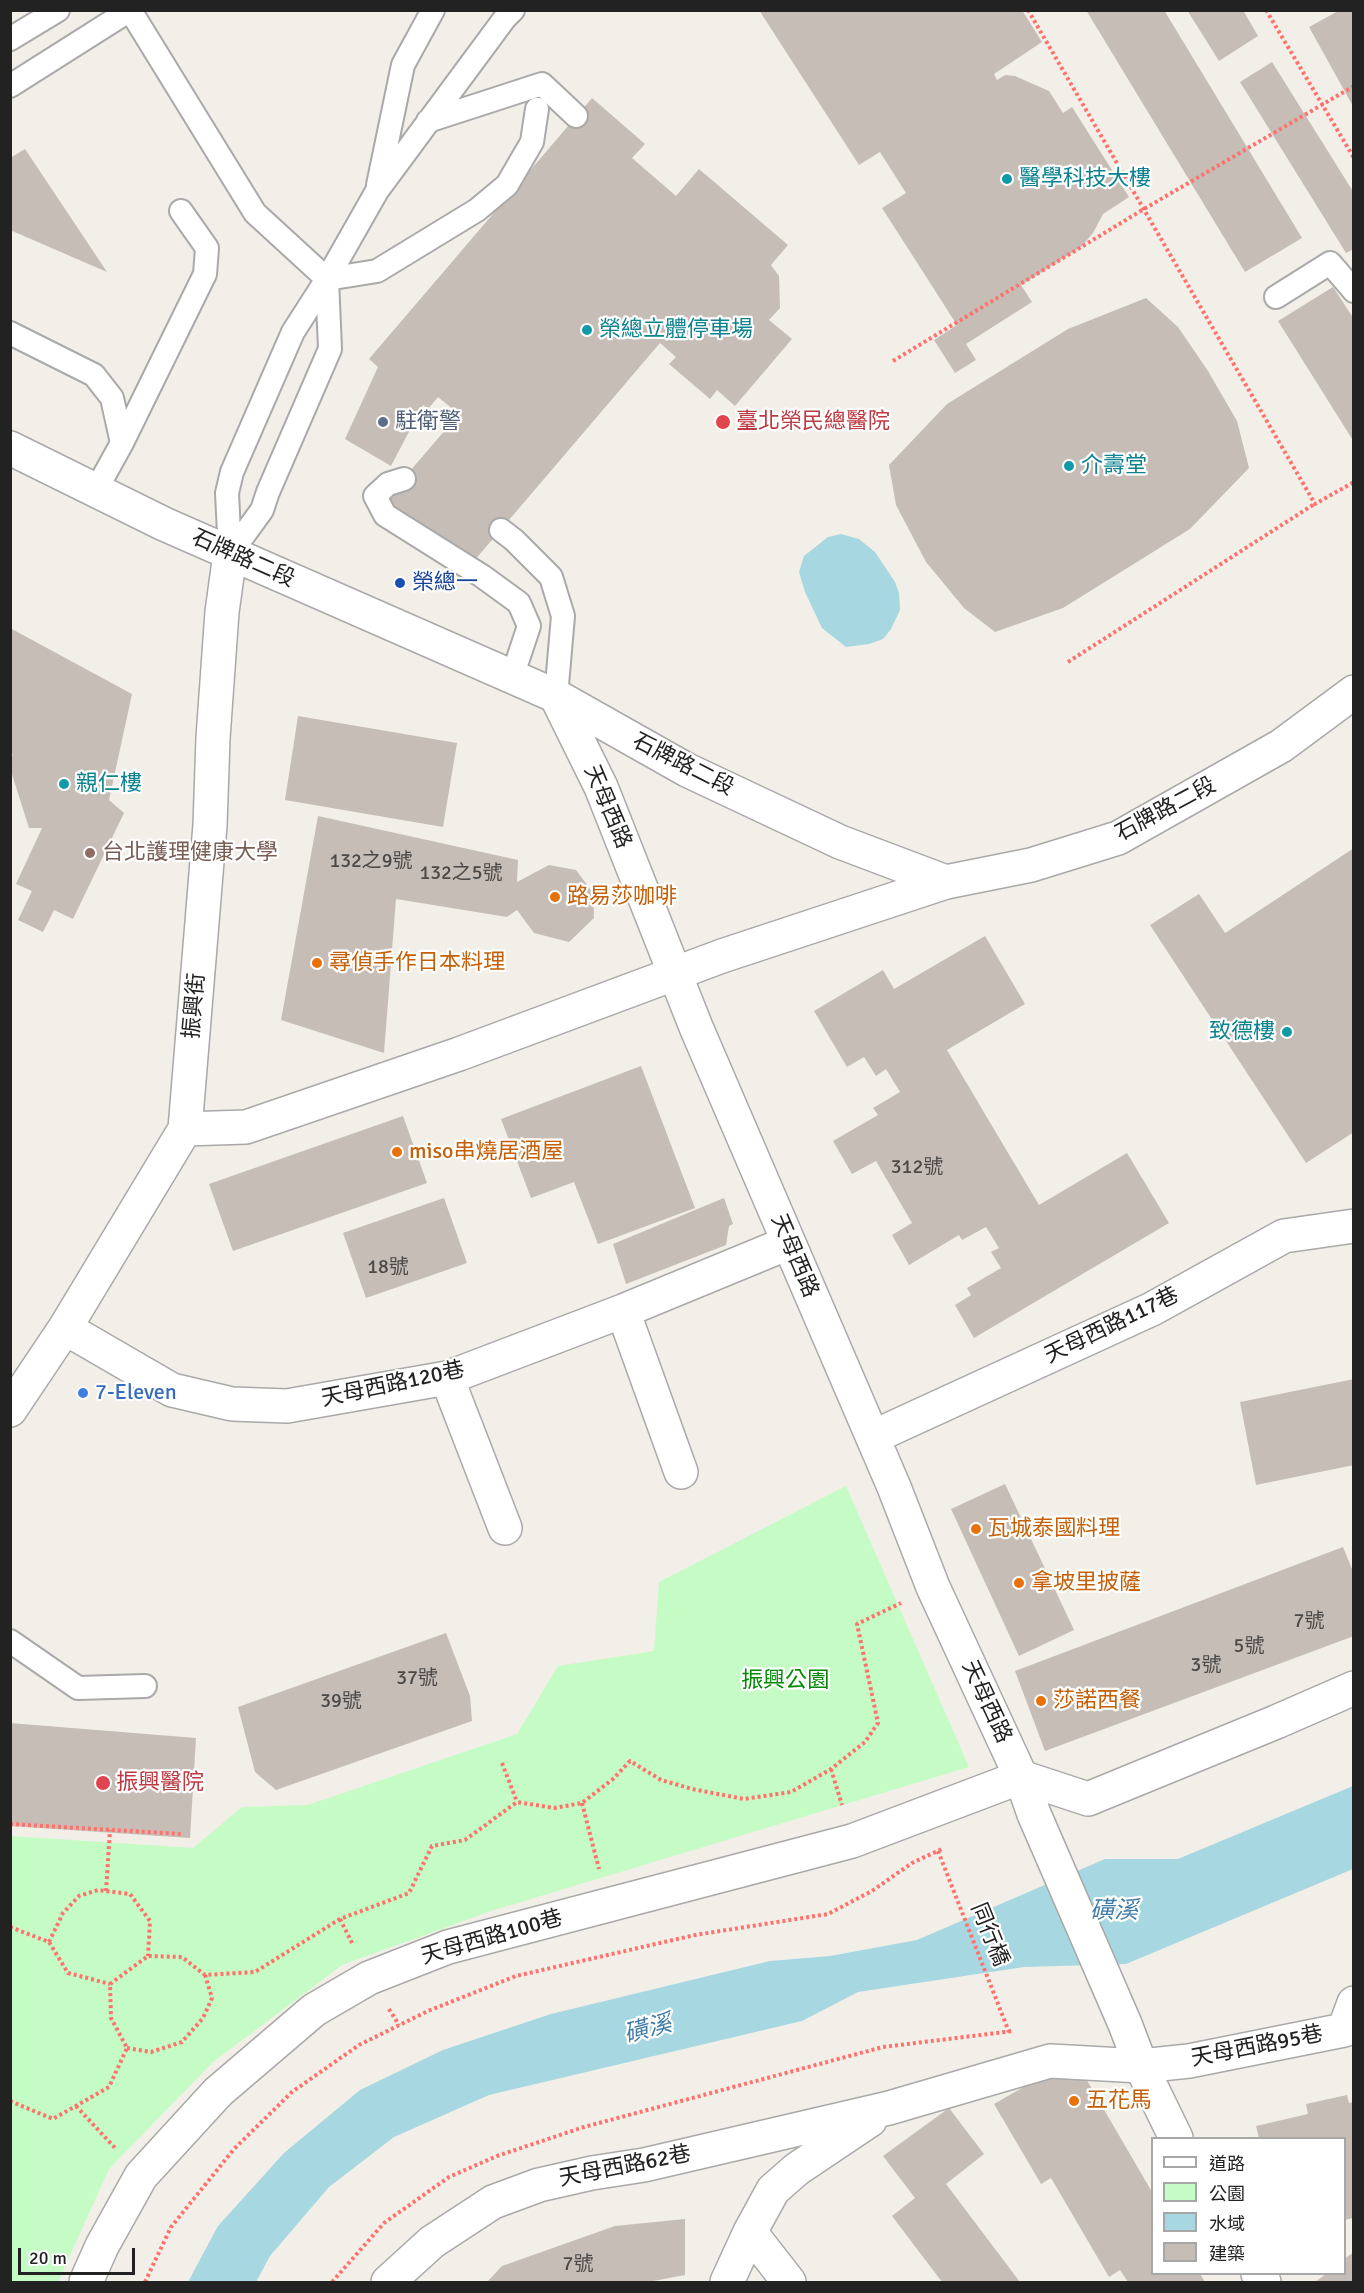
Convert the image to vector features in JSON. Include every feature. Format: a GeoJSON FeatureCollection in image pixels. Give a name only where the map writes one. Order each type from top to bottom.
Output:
{"type":"FeatureCollection","features":[{"type":"Feature","properties":{"kind":"street","name":"石牌路二段"},"geometry":{"type":"LineString","coordinates":[[10,448],[230,554],[556,696],[687,770],[840,842],[946,882],[1031,865],[1118,838],[1281,747],[1353,692]]}},
{"type":"Feature","properties":{"kind":"street","name":"振興街"},"geometry":{"type":"LineString","coordinates":[[10,1410],[65,1328],[185,1129],[210,825],[213,738],[222,612],[230,554]]}},
{"type":"Feature","properties":{"kind":"street","name":"天母西路"},"geometry":{"type":"LineString","coordinates":[[556,696],[601,787],[675,973],[788,1243],[873,1437],[933,1587],[1021,1777],[1034,1814],[1141,2066]]}},
{"type":"Feature","properties":{"kind":"street"},"geometry":{"type":"LineString","coordinates":[[185,1129],[246,1127],[459,1054],[675,973],[946,882]]}},
{"type":"Feature","properties":{"kind":"street","name":"天母西路117巷"},"geometry":{"type":"LineString","coordinates":[[873,1437],[1152,1309],[1284,1236],[1353,1226]]}},
{"type":"Feature","properties":{"kind":"street","name":"天母西路120巷"},"geometry":{"type":"LineString","coordinates":[[65,1328],[172,1390],[232,1404],[287,1406],[447,1378],[623,1311],[788,1243]]}},
{"type":"Feature","properties":{"kind":"street"},"geometry":{"type":"LineString","coordinates":[[623,1311],[681,1472]]}},
{"type":"Feature","properties":{"kind":"street"},"geometry":{"type":"LineString","coordinates":[[447,1378],[505,1528]]}},
{"type":"Feature","properties":{"kind":"street"},"geometry":{"type":"LineString","coordinates":[[1021,1777],[1088,1799],[1353,1688]]}},
{"type":"Feature","properties":{"kind":"street","name":"天母西路100巷"},"geometry":{"type":"LineString","coordinates":[[86,2283],[102,2246],[141,2176],[218,2092],[314,2010],[360,1984],[448,1947],[852,1841],[1021,1777]]}},
{"type":"Feature","properties":{"kind":"street","name":"天母西路95巷"},"geometry":{"type":"LineString","coordinates":[[1141,2066],[1206,2059],[1350,2022]]}},
{"type":"Feature","properties":{"kind":"street","name":"天母西路62巷"},"geometry":{"type":"LineString","coordinates":[[388,2283],[432,2242],[493,2202],[539,2185],[591,2173],[644,2165],[889,2108],[1050,2061],[1141,2066]]}},
{"type":"Feature","properties":{"kind":"street"},"geometry":{"type":"LineString","coordinates":[[1141,2066],[1175,2137]]}},
{"type":"Feature","properties":{"kind":"street","name":"天母西路62巷"},"geometry":{"type":"LineString","coordinates":[[727,2283],[750,2232],[773,2190],[797,2169],[889,2108]]}},
{"type":"Feature","properties":{"kind":"street"},"geometry":{"type":"LineString","coordinates":[[750,2232],[789,2283]]}},
{"type":"Feature","properties":{"kind":"lane"},"geometry":{"type":"LineString","coordinates":[[10,39],[58,10]]}},
{"type":"Feature","properties":{"kind":"lane"},"geometry":{"type":"LineString","coordinates":[[10,86],[130,10],[255,213],[327,279],[330,349],[262,510],[230,554]]}},
{"type":"Feature","properties":{"kind":"lane"},"geometry":{"type":"LineString","coordinates":[[377,190],[403,65],[433,10]]}},
{"type":"Feature","properties":{"kind":"lane"},"geometry":{"type":"LineString","coordinates":[[230,554],[226,494],[232,471],[292,332],[327,279],[377,190],[513,10]]}},
{"type":"Feature","properties":{"kind":"lane"},"geometry":{"type":"LineString","coordinates":[[428,121],[542,84],[576,116]]}},
{"type":"Feature","properties":{"kind":"lane"},"geometry":{"type":"LineString","coordinates":[[327,279],[377,271],[477,210],[507,185],[532,142],[537,109]]}},
{"type":"Feature","properties":{"kind":"lane"},"geometry":{"type":"LineString","coordinates":[[96,490],[122,443],[205,274],[207,248],[181,211]]}},
{"type":"Feature","properties":{"kind":"lane"},"geometry":{"type":"LineString","coordinates":[[1276,297],[1330,263],[1353,291]]}},
{"type":"Feature","properties":{"kind":"lane"},"geometry":{"type":"LineString","coordinates":[[10,333],[94,375],[112,398],[122,443]]}},
{"type":"Feature","properties":{"kind":"lane"},"geometry":{"type":"LineString","coordinates":[[404,479],[388,483],[375,496],[385,515],[482,576],[519,603],[529,626],[512,677]]}},
{"type":"Feature","properties":{"kind":"lane"},"geometry":{"type":"LineString","coordinates":[[501,530],[551,577],[563,616],[556,696]]}},
{"type":"Feature","properties":{"kind":"lane"},"geometry":{"type":"LineString","coordinates":[[10,1641],[78,1688],[145,1686]]}},
{"type":"Feature","properties":{"kind":"path"},"geometry":{"type":"LineString","coordinates":[[1028,10],[1316,503]]}},
{"type":"Feature","properties":{"kind":"path"},"geometry":{"type":"LineString","coordinates":[[1266,10],[1353,158]]}},
{"type":"Feature","properties":{"kind":"path"},"geometry":{"type":"LineString","coordinates":[[893,361],[1353,86]]}},
{"type":"Feature","properties":{"kind":"path"},"geometry":{"type":"LineString","coordinates":[[1068,662],[1316,503],[1353,482]]}},
{"type":"Feature","properties":{"kind":"path"},"geometry":{"type":"LineString","coordinates":[[206,1975],[255,1972],[340,1919],[409,1893],[432,1846],[465,1840],[517,1802],[554,1808],[582,1803],[613,1779],[630,1761],[661,1780],[692,1789],[744,1799],[791,1792],[831,1769],[865,1742],[878,1723],[857,1624],[933,1587]]}},
{"type":"Feature","properties":{"kind":"path"},"geometry":{"type":"LineString","coordinates":[[502,1763],[517,1802]]}},
{"type":"Feature","properties":{"kind":"path"},"geometry":{"type":"LineString","coordinates":[[582,1803],[608,1906]]}},
{"type":"Feature","properties":{"kind":"path"},"geometry":{"type":"LineString","coordinates":[[10,1824],[182,1834]]}},
{"type":"Feature","properties":{"kind":"path"},"geometry":{"type":"LineString","coordinates":[[106,1891],[110,1830]]}},
{"type":"Feature","properties":{"kind":"path"},"geometry":{"type":"LineString","coordinates":[[146,2283],[171,2227],[234,2149],[292,2092],[358,2045],[428,2011],[516,1976],[695,1935],[828,1914],[872,1891],[912,1863],[948,1846]]}},
{"type":"Feature","properties":{"kind":"path","name":"同行橋"},"geometry":{"type":"LineString","coordinates":[[938,1851],[1009,2032]]}},
{"type":"Feature","properties":{"kind":"path"},"geometry":{"type":"LineString","coordinates":[[50,1942],[63,1913],[78,1896],[98,1890],[130,1894],[150,1921],[148,1956]]}},
{"type":"Feature","properties":{"kind":"path"},"geometry":{"type":"LineString","coordinates":[[10,1927],[50,1942],[68,1973],[110,1984]]}},
{"type":"Feature","properties":{"kind":"path"},"geometry":{"type":"LineString","coordinates":[[110,1984],[148,1956],[182,1957],[206,1975],[212,1998],[203,2018],[182,2042],[151,2052],[127,2048]]}},
{"type":"Feature","properties":{"kind":"path"},"geometry":{"type":"LineString","coordinates":[[110,1984],[111,2018],[127,2048]]}},
{"type":"Feature","properties":{"kind":"path"},"geometry":{"type":"LineString","coordinates":[[332,2283],[384,2223],[449,2177],[497,2156],[584,2127],[883,2047],[1021,2031]]}},
{"type":"Feature","properties":{"kind":"path"},"geometry":{"type":"LineString","coordinates":[[10,2101],[53,2119],[109,2087],[127,2048]]}},
{"type":"Feature","properties":{"kind":"path"},"geometry":{"type":"LineString","coordinates":[[76,2106],[141,2176]]}},
{"type":"Feature","properties":{"kind":"green space","name":"振興公園"},"geometry":{"type":"Polygon","coordinates":[[[846,1486],[969,1767],[491,1911],[342,1965],[213,2062],[109,2169],[58,2282],[11,2282],[11,1836],[193,1848],[242,1807],[308,1805],[517,1734],[558,1666],[654,1651],[659,1582],[846,1486]]]}},
{"type":"Feature","properties":{"kind":"water"},"geometry":{"type":"Polygon","coordinates":[[[841,534],[859,539],[875,552],[895,582],[899,593],[900,610],[891,629],[883,639],[869,644],[846,647],[822,628],[805,592],[799,572],[804,556],[828,537],[841,534]]]}},
{"type":"Feature","properties":{"kind":"water","name":"磺溪"},"geometry":{"type":"Polygon","coordinates":[[[1353,1786],[1353,1869],[1126,1964],[1024,1967],[858,1992],[802,2021],[489,2095],[394,2137],[329,2187],[270,2256],[256,2282],[188,2282],[218,2226],[284,2153],[360,2090],[443,2050],[551,2014],[770,1961],[830,1956],[917,1940],[1105,1859],[1178,1859],[1353,1786]]]}},
{"type":"Feature","properties":{"kind":"building","name":"醫學科技大樓"},"geometry":{"type":"Polygon","coordinates":[[[759,10],[1022,10],[1042,42],[994,74],[997,80],[1005,75],[1015,76],[1049,91],[1063,113],[1072,107],[1129,197],[1103,214],[1093,233],[1081,247],[1021,285],[1032,302],[966,344],[976,360],[955,373],[934,340],[957,325],[882,208],[906,193],[880,152],[859,165],[759,10]]]}},
{"type":"Feature","properties":{"kind":"building"},"geometry":{"type":"Polygon","coordinates":[[[1086,10],[1164,10],[1302,238],[1245,272],[1086,10]]]}},
{"type":"Feature","properties":{"kind":"building"},"geometry":{"type":"Polygon","coordinates":[[[1187,10],[1243,10],[1258,36],[1219,61],[1187,10]]]}},
{"type":"Feature","properties":{"kind":"building"},"geometry":{"type":"Polygon","coordinates":[[[1340,10],[1354,10],[1354,108],[1309,27],[1340,10]]]}},
{"type":"Feature","properties":{"kind":"building"},"geometry":{"type":"Polygon","coordinates":[[[1272,62],[1354,193],[1354,249],[1346,253],[1240,82],[1272,62]]]}},
{"type":"Feature","properties":{"kind":"building","name":"榮總立體停車場"},"geometry":{"type":"Polygon","coordinates":[[[592,98],[645,144],[632,158],[676,196],[699,169],[788,245],[771,265],[779,276],[780,308],[769,320],[792,339],[735,406],[717,390],[710,399],[669,364],[676,357],[660,343],[468,568],[452,553],[442,564],[400,528],[385,500],[459,414],[438,397],[428,409],[423,405],[391,466],[345,439],[378,367],[369,359],[592,98]]]}},
{"type":"Feature","properties":{"kind":"building"},"geometry":{"type":"Polygon","coordinates":[[[25,149],[107,272],[10,230],[10,158],[25,149]]]}},
{"type":"Feature","properties":{"kind":"building"},"geometry":{"type":"Polygon","coordinates":[[[1333,287],[1354,319],[1354,442],[1278,321],[1333,287]]]}},
{"type":"Feature","properties":{"kind":"building","name":"介壽堂"},"geometry":{"type":"Polygon","coordinates":[[[1146,298],[1178,327],[1208,371],[1237,421],[1249,468],[1190,529],[1063,608],[995,632],[964,608],[926,562],[896,505],[889,465],[947,404],[1068,329],[1146,298]]]}},
{"type":"Feature","properties":{"kind":"building","name":"親仁樓"},"geometry":{"type":"Polygon","coordinates":[[[10,628],[132,694],[109,800],[124,813],[73,919],[54,910],[43,932],[18,920],[32,891],[16,884],[42,828],[29,828],[10,768],[13,754],[10,753],[10,628]]]}},
{"type":"Feature","properties":{"kind":"building"},"geometry":{"type":"Polygon","coordinates":[[[298,716],[457,743],[443,827],[285,800],[298,716]]]}},
{"type":"Feature","properties":{"kind":"building"},"geometry":{"type":"Polygon","coordinates":[[[318,816],[518,860],[517,882],[549,865],[576,870],[593,893],[594,918],[569,942],[534,933],[517,910],[507,917],[396,899],[384,1053],[281,1020],[318,816]]]}},
{"type":"Feature","properties":{"kind":"building","name":"致德樓"},"geometry":{"type":"Polygon","coordinates":[[[1354,848],[1354,1132],[1306,1163],[1150,925],[1199,894],[1225,933],[1354,848]]]}},
{"type":"Feature","properties":{"kind":"building"},"geometry":{"type":"Polygon","coordinates":[[[985,936],[1025,1004],[947,1050],[1039,1205],[1127,1153],[1169,1223],[974,1338],[955,1305],[971,1295],[967,1288],[1001,1268],[991,1252],[999,1248],[986,1227],[962,1240],[959,1235],[909,1265],[892,1235],[912,1223],[876,1161],[852,1174],[833,1141],[878,1115],[873,1108],[900,1092],[886,1069],[876,1076],[864,1057],[847,1067],[814,1011],[883,970],[894,989],[985,936]]]}},
{"type":"Feature","properties":{"kind":"building"},"geometry":{"type":"Polygon","coordinates":[[[641,1066],[695,1208],[598,1244],[574,1182],[531,1198],[501,1119],[641,1066]]]}},
{"type":"Feature","properties":{"kind":"building"},"geometry":{"type":"Polygon","coordinates":[[[403,1116],[427,1183],[233,1251],[209,1184],[403,1116]]]}},
{"type":"Feature","properties":{"kind":"building"},"geometry":{"type":"Polygon","coordinates":[[[444,1198],[467,1263],[366,1298],[343,1233],[444,1198]]]}},
{"type":"Feature","properties":{"kind":"building"},"geometry":{"type":"Polygon","coordinates":[[[724,1198],[733,1224],[729,1226],[726,1245],[626,1284],[613,1244],[724,1198]]]}},
{"type":"Feature","properties":{"kind":"building"},"geometry":{"type":"Polygon","coordinates":[[[1354,1379],[1354,1465],[1256,1485],[1240,1402],[1354,1379]]]}},
{"type":"Feature","properties":{"kind":"building"},"geometry":{"type":"Polygon","coordinates":[[[1005,1484],[1074,1630],[1019,1656],[951,1509],[1005,1484]]]}},
{"type":"Feature","properties":{"kind":"building"},"geometry":{"type":"Polygon","coordinates":[[[1343,1547],[1354,1574],[1354,1636],[1045,1751],[1015,1671],[1343,1547]]]}},
{"type":"Feature","properties":{"kind":"building"},"geometry":{"type":"Polygon","coordinates":[[[446,1633],[470,1696],[472,1721],[276,1790],[255,1772],[238,1707],[446,1633]]]}},
{"type":"Feature","properties":{"kind":"building","name":"振興醫院"},"geometry":{"type":"Polygon","coordinates":[[[10,1723],[196,1738],[190,1838],[10,1826],[10,1723]]]}},
{"type":"Feature","properties":{"kind":"building"},"geometry":{"type":"Polygon","coordinates":[[[1074,2058],[1151,2190],[1151,2275],[1201,2275],[1205,2282],[1128,2282],[1120,2270],[1109,2277],[1051,2178],[1041,2184],[994,2104],[1074,2058]]]}},
{"type":"Feature","properties":{"kind":"building"},"geometry":{"type":"Polygon","coordinates":[[[1347,2095],[1349,2103],[1354,2102],[1354,2218],[1346,2220],[1346,2137],[1259,2137],[1256,2126],[1308,2114],[1306,2104],[1347,2095]]]}},
{"type":"Feature","properties":{"kind":"building"},"geometry":{"type":"Polygon","coordinates":[[[949,2108],[984,2154],[946,2184],[1020,2282],[942,2282],[892,2216],[915,2198],[883,2156],[949,2108]]]}},
{"type":"Feature","properties":{"kind":"building"},"geometry":{"type":"Polygon","coordinates":[[[685,2219],[685,2275],[648,2282],[487,2282],[502,2266],[615,2226],[685,2219]]]}},
{"type":"Feature","properties":{"kind":"building"},"geometry":{"type":"Polygon","coordinates":[[[1354,2252],[1354,2282],[1315,2282],[1325,2275],[1346,2275],[1346,2258],[1354,2252]]]}},
{"type":"Feature","properties":{"kind":"place","name":"醫學科技大樓"},"geometry":{"type":"Point","coordinates":[1007,179]}},
{"type":"Feature","properties":{"kind":"place","name":"榮總立體停車場"},"geometry":{"type":"Point","coordinates":[587,330]}},
{"type":"Feature","properties":{"kind":"place","name":"駐衛警"},"geometry":{"type":"Point","coordinates":[383,422]}},
{"type":"Feature","properties":{"kind":"place","name":"臺北榮民總醫院"},"geometry":{"type":"Point","coordinates":[723,422]}},
{"type":"Feature","properties":{"kind":"place","name":"介壽堂"},"geometry":{"type":"Point","coordinates":[1069,466]}},
{"type":"Feature","properties":{"kind":"place","name":"榮總一"},"geometry":{"type":"Point","coordinates":[400,583]}},
{"type":"Feature","properties":{"kind":"place","name":"親仁樓"},"geometry":{"type":"Point","coordinates":[64,784]}},
{"type":"Feature","properties":{"kind":"place","name":"台北護理健康大學"},"geometry":{"type":"Point","coordinates":[90,853]}},
{"type":"Feature","properties":{"kind":"place","name":"路易莎咖啡"},"geometry":{"type":"Point","coordinates":[555,897]}},
{"type":"Feature","properties":{"kind":"place","name":"尋偵手作日本料理"},"geometry":{"type":"Point","coordinates":[317,963]}},
{"type":"Feature","properties":{"kind":"place","name":"致德樓"},"geometry":{"type":"Point","coordinates":[1287,1032]}},
{"type":"Feature","properties":{"kind":"place","name":"miso串燒居酒屋"},"geometry":{"type":"Point","coordinates":[397,1152]}},
{"type":"Feature","properties":{"kind":"place","name":"7-Eleven"},"geometry":{"type":"Point","coordinates":[83,1393]}},
{"type":"Feature","properties":{"kind":"place","name":"瓦城泰國料理"},"geometry":{"type":"Point","coordinates":[976,1529]}},
{"type":"Feature","properties":{"kind":"place","name":"拿坡里披薩"},"geometry":{"type":"Point","coordinates":[1019,1583]}},
{"type":"Feature","properties":{"kind":"place","name":"莎諾西餐"},"geometry":{"type":"Point","coordinates":[1041,1701]}},
{"type":"Feature","properties":{"kind":"place","name":"振興醫院"},"geometry":{"type":"Point","coordinates":[103,1783]}},
{"type":"Feature","properties":{"kind":"place","name":"五花馬"},"geometry":{"type":"Point","coordinates":[1074,2101]}}]}
